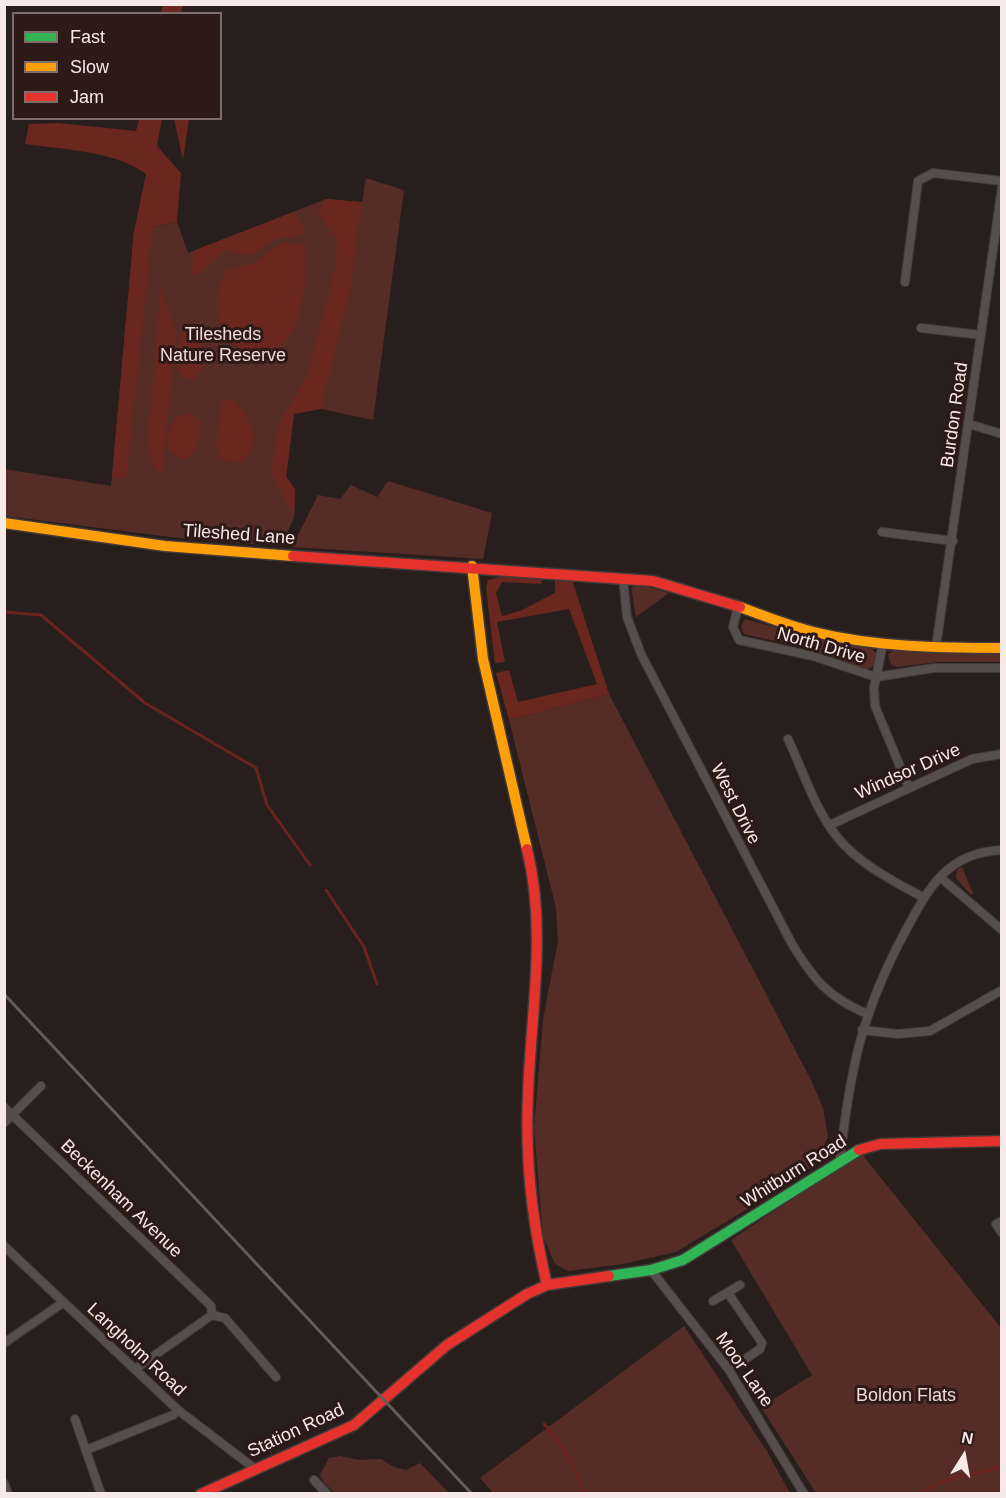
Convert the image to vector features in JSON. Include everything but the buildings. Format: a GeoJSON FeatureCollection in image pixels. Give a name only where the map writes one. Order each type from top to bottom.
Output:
{"type":"FeatureCollection","features":[{"type":"Feature","properties":{"kind":"street"},"geometry":{"type":"LineString","coordinates":[[905,282],[918,181],[924,175],[933,173],[1002,181]]}},
{"type":"Feature","properties":{"kind":"street","name":"Burdon Road"},"geometry":{"type":"LineString","coordinates":[[936,647],[999,222],[1002,187]]}},
{"type":"Feature","properties":{"kind":"street"},"geometry":{"type":"LineString","coordinates":[[921,328],[981,335]]}},
{"type":"Feature","properties":{"kind":"street"},"geometry":{"type":"LineString","coordinates":[[969,424],[1002,434]]}},
{"type":"Feature","properties":{"kind":"street","name":"Tileshed Lane"},"geometry":{"type":"LineString","coordinates":[[4,523],[50,532],[186,548],[623,578],[682,588],[813,632],[883,643],[1002,648]]}},
{"type":"Feature","properties":{"kind":"street"},"geometry":{"type":"LineString","coordinates":[[882,532],[952,542]]}},
{"type":"Feature","properties":{"kind":"street"},"geometry":{"type":"LineString","coordinates":[[472,566],[474,596],[496,721],[535,887],[538,959],[529,1070],[528,1174],[536,1241],[547,1285]]}},
{"type":"Feature","properties":{"kind":"street","name":"West Drive"},"geometry":{"type":"LineString","coordinates":[[623,578],[627,616],[640,654],[792,944],[815,979],[827,992],[867,1014]]}},
{"type":"Feature","properties":{"kind":"street","name":"North Drive"},"geometry":{"type":"LineString","coordinates":[[738,607],[733,627],[739,640],[813,656],[876,677],[934,668],[1002,668]]}},
{"type":"Feature","properties":{"kind":"street"},"geometry":{"type":"LineString","coordinates":[[883,643],[876,677],[875,706],[878,720],[909,788]]}},
{"type":"Feature","properties":{"kind":"street"},"geometry":{"type":"LineString","coordinates":[[788,739],[838,838],[856,856],[877,871],[924,898]]}},
{"type":"Feature","properties":{"kind":"street","name":"Windsor Drive"},"geometry":{"type":"LineString","coordinates":[[830,825],[972,759],[1002,754]]}},
{"type":"Feature","properties":{"kind":"street"},"geometry":{"type":"LineString","coordinates":[[840,1160],[849,1082],[867,1014],[886,968],[924,898],[940,877],[973,853],[1002,850]]}},
{"type":"Feature","properties":{"kind":"street"},"geometry":{"type":"LineString","coordinates":[[940,877],[1002,930]]}},
{"type":"Feature","properties":{"kind":"street"},"geometry":{"type":"LineString","coordinates":[[862,1030],[898,1034],[930,1031],[1002,990]]}},
{"type":"Feature","properties":{"kind":"street"},"geometry":{"type":"LineString","coordinates":[[4,1123],[41,1086]]}},
{"type":"Feature","properties":{"kind":"street","name":"Beckenham Avenue"},"geometry":{"type":"LineString","coordinates":[[4,1107],[211,1305],[212,1315]]}},
{"type":"Feature","properties":{"kind":"street","name":"Whitburn Road"},"geometry":{"type":"LineString","coordinates":[[547,1285],[651,1269],[683,1260],[802,1187],[852,1152],[880,1144],[1000,1144]]}},
{"type":"Feature","properties":{"kind":"street"},"geometry":{"type":"LineString","coordinates":[[1002,1221],[996,1224],[1002,1233]]}},
{"type":"Feature","properties":{"kind":"street","name":"Langholm Road"},"geometry":{"type":"LineString","coordinates":[[4,1246],[178,1410],[254,1468]]}},
{"type":"Feature","properties":{"kind":"street","name":"Moor Lane"},"geometry":{"type":"LineString","coordinates":[[651,1269],[729,1370],[804,1494]]}},
{"type":"Feature","properties":{"kind":"street","name":"Station Road"},"geometry":{"type":"LineString","coordinates":[[201,1494],[254,1468],[354,1425],[447,1345],[527,1294],[547,1285]]}},
{"type":"Feature","properties":{"kind":"street"},"geometry":{"type":"LineString","coordinates":[[713,1301],[740,1285]]}},
{"type":"Feature","properties":{"kind":"street"},"geometry":{"type":"LineString","coordinates":[[728,1293],[762,1343],[760,1349],[729,1370]]}},
{"type":"Feature","properties":{"kind":"street"},"geometry":{"type":"LineString","coordinates":[[4,1343],[64,1302]]}},
{"type":"Feature","properties":{"kind":"street"},"geometry":{"type":"LineString","coordinates":[[135,1369],[212,1315],[225,1318],[276,1377]]}},
{"type":"Feature","properties":{"kind":"street"},"geometry":{"type":"LineString","coordinates":[[86,1450],[174,1415],[178,1410]]}},
{"type":"Feature","properties":{"kind":"street"},"geometry":{"type":"LineString","coordinates":[[75,1419],[101,1494]]}},
{"type":"Feature","properties":{"kind":"street"},"geometry":{"type":"LineString","coordinates":[[314,1480],[327,1494]]}},
{"type":"Feature","properties":{"kind":"green space","name":"Tilesheds Nature Reserve"},"geometry":{"type":"Polygon","coordinates":[[[366,178],[404,190],[373,420],[321,409],[294,414],[286,477],[295,489],[294,518],[281,546],[187,539],[5,516],[4,469],[111,486],[134,231],[177,222],[188,253],[326,199],[362,202],[366,178]]]}},
{"type":"Feature","properties":{"kind":"green space"},"geometry":{"type":"Polygon","coordinates":[[[388,481],[492,513],[483,559],[292,547],[318,495],[340,499],[351,485],[377,497],[388,481]]]}},
{"type":"Feature","properties":{"kind":"green space"},"geometry":{"type":"Polygon","coordinates":[[[638,584],[669,593],[636,617],[631,588],[638,584]]]}},
{"type":"Feature","properties":{"kind":"green space"},"geometry":{"type":"Polygon","coordinates":[[[745,619],[814,638],[872,649],[879,656],[876,665],[866,670],[807,648],[744,634],[741,626],[745,619]]]}},
{"type":"Feature","properties":{"kind":"green space"},"geometry":{"type":"Polygon","coordinates":[[[897,649],[1001,654],[1001,662],[938,662],[897,667],[891,665],[888,654],[897,649]]]}},
{"type":"Feature","properties":{"kind":"green space"},"geometry":{"type":"Polygon","coordinates":[[[609,694],[811,1080],[823,1108],[828,1137],[815,1164],[787,1185],[676,1252],[623,1264],[568,1271],[555,1264],[543,1236],[534,1128],[543,1019],[558,941],[556,908],[509,720],[609,694]]]}},
{"type":"Feature","properties":{"kind":"green space"},"geometry":{"type":"Polygon","coordinates":[[[962,867],[973,893],[971,895],[956,878],[957,870],[962,867]]]}},
{"type":"Feature","properties":{"kind":"green space","name":"Boldon Flats"},"geometry":{"type":"Polygon","coordinates":[[[861,1153],[1001,1328],[1001,1493],[816,1493],[761,1407],[812,1375],[731,1240],[861,1153]]]}},
{"type":"Feature","properties":{"kind":"green space"},"geometry":{"type":"Polygon","coordinates":[[[684,1326],[768,1453],[790,1493],[494,1494],[480,1478],[684,1326]]]}},
{"type":"Feature","properties":{"kind":"green space"},"geometry":{"type":"Polygon","coordinates":[[[340,1456],[359,1460],[381,1459],[394,1467],[406,1470],[420,1463],[449,1493],[335,1493],[324,1483],[320,1475],[329,1458],[340,1456]]]}},
{"type":"Feature","properties":{"kind":"shaded area"},"geometry":{"type":"Polygon","coordinates":[[[163,5],[183,5],[181,12],[161,12],[163,5]]]}},
{"type":"Feature","properties":{"kind":"shaded area"},"geometry":{"type":"Polygon","coordinates":[[[139,120],[162,120],[157,146],[181,173],[177,222],[153,227],[126,480],[112,477],[134,231],[146,174],[119,160],[103,156],[25,144],[29,124],[58,123],[136,131],[139,120]]]}},
{"type":"Feature","properties":{"kind":"shaded area"},"geometry":{"type":"Polygon","coordinates":[[[174,120],[189,120],[183,160],[174,120]]]}},
{"type":"Feature","properties":{"kind":"shaded area"},"geometry":{"type":"Polygon","coordinates":[[[326,199],[362,202],[349,296],[321,409],[294,414],[286,477],[295,489],[294,518],[271,472],[279,423],[307,376],[336,264],[337,239],[317,213],[326,199]]]}},
{"type":"Feature","properties":{"kind":"shaded area"},"geometry":{"type":"Polygon","coordinates":[[[294,212],[307,234],[276,239],[251,255],[223,251],[201,273],[191,274],[195,250],[294,212]]]}},
{"type":"Feature","properties":{"kind":"shaded area"},"geometry":{"type":"Polygon","coordinates":[[[282,243],[306,244],[301,308],[293,329],[283,344],[271,353],[258,355],[245,352],[234,345],[225,333],[219,318],[217,300],[220,284],[226,269],[252,264],[282,243]]]}},
{"type":"Feature","properties":{"kind":"shaded area"},"geometry":{"type":"Polygon","coordinates":[[[161,285],[176,332],[162,475],[152,464],[148,440],[161,285]]]}},
{"type":"Feature","properties":{"kind":"shaded area"},"geometry":{"type":"Polygon","coordinates":[[[191,323],[200,338],[204,352],[203,365],[194,380],[182,377],[178,370],[177,355],[182,325],[191,323]]]}},
{"type":"Feature","properties":{"kind":"shaded area"},"geometry":{"type":"Polygon","coordinates":[[[232,399],[245,413],[254,439],[250,452],[242,462],[227,461],[218,456],[216,445],[222,401],[232,399]]]}},
{"type":"Feature","properties":{"kind":"shaded area"},"geometry":{"type":"Polygon","coordinates":[[[190,413],[201,422],[198,447],[186,459],[177,457],[168,449],[168,433],[175,418],[190,413]]]}},
{"type":"Feature","properties":{"kind":"shaded area"},"geometry":{"type":"Polygon","coordinates":[[[510,575],[542,579],[541,584],[502,582],[496,593],[502,616],[520,611],[555,593],[555,579],[572,580],[609,694],[509,720],[496,673],[509,670],[518,702],[597,684],[569,609],[497,622],[505,662],[495,663],[486,588],[488,580],[510,575]]]}},
{"type":"Feature","properties":{"kind":"waterway"},"geometry":{"type":"LineString","coordinates":[[4,612],[41,615],[145,703],[256,768],[267,805],[310,865]]}},
{"type":"Feature","properties":{"kind":"waterway"},"geometry":{"type":"LineString","coordinates":[[326,890],[364,947],[377,984]]}},
{"type":"Feature","properties":{"kind":"waterway"},"geometry":{"type":"LineString","coordinates":[[544,1424],[568,1457],[584,1494]]}},
{"type":"Feature","properties":{"kind":"waterway"},"geometry":{"type":"LineString","coordinates":[[918,1494],[943,1481],[1002,1467]]}},
{"type":"Feature","properties":{"kind":"railway"},"geometry":{"type":"LineString","coordinates":[[4,994],[472,1494]]}},
{"type":"Feature","properties":{"kind":"traffic: fast"},"geometry":{"type":"LineString","coordinates":[[609,1276],[651,1270],[683,1260],[859,1150]]}},
{"type":"Feature","properties":{"kind":"traffic: slow"},"geometry":{"type":"LineString","coordinates":[[4,523],[165,546],[293,556]]}},
{"type":"Feature","properties":{"kind":"traffic: slow"},"geometry":{"type":"LineString","coordinates":[[472,566],[483,659],[527,849]]}},
{"type":"Feature","properties":{"kind":"traffic: slow"},"geometry":{"type":"LineString","coordinates":[[740,607],[805,630],[860,641],[931,647],[1002,648]]}},
{"type":"Feature","properties":{"kind":"traffic: jam"},"geometry":{"type":"LineString","coordinates":[[293,556],[653,581],[740,607]]}},
{"type":"Feature","properties":{"kind":"traffic: jam"},"geometry":{"type":"LineString","coordinates":[[527,849],[533,879],[537,941],[527,1119],[529,1167],[537,1238],[547,1285]]}},
{"type":"Feature","properties":{"kind":"traffic: jam"},"geometry":{"type":"LineString","coordinates":[[859,1150],[880,1144],[1002,1141]]}},
{"type":"Feature","properties":{"kind":"traffic: jam"},"geometry":{"type":"LineString","coordinates":[[201,1494],[354,1425],[447,1345],[527,1294],[547,1285],[609,1276]]}}]}
